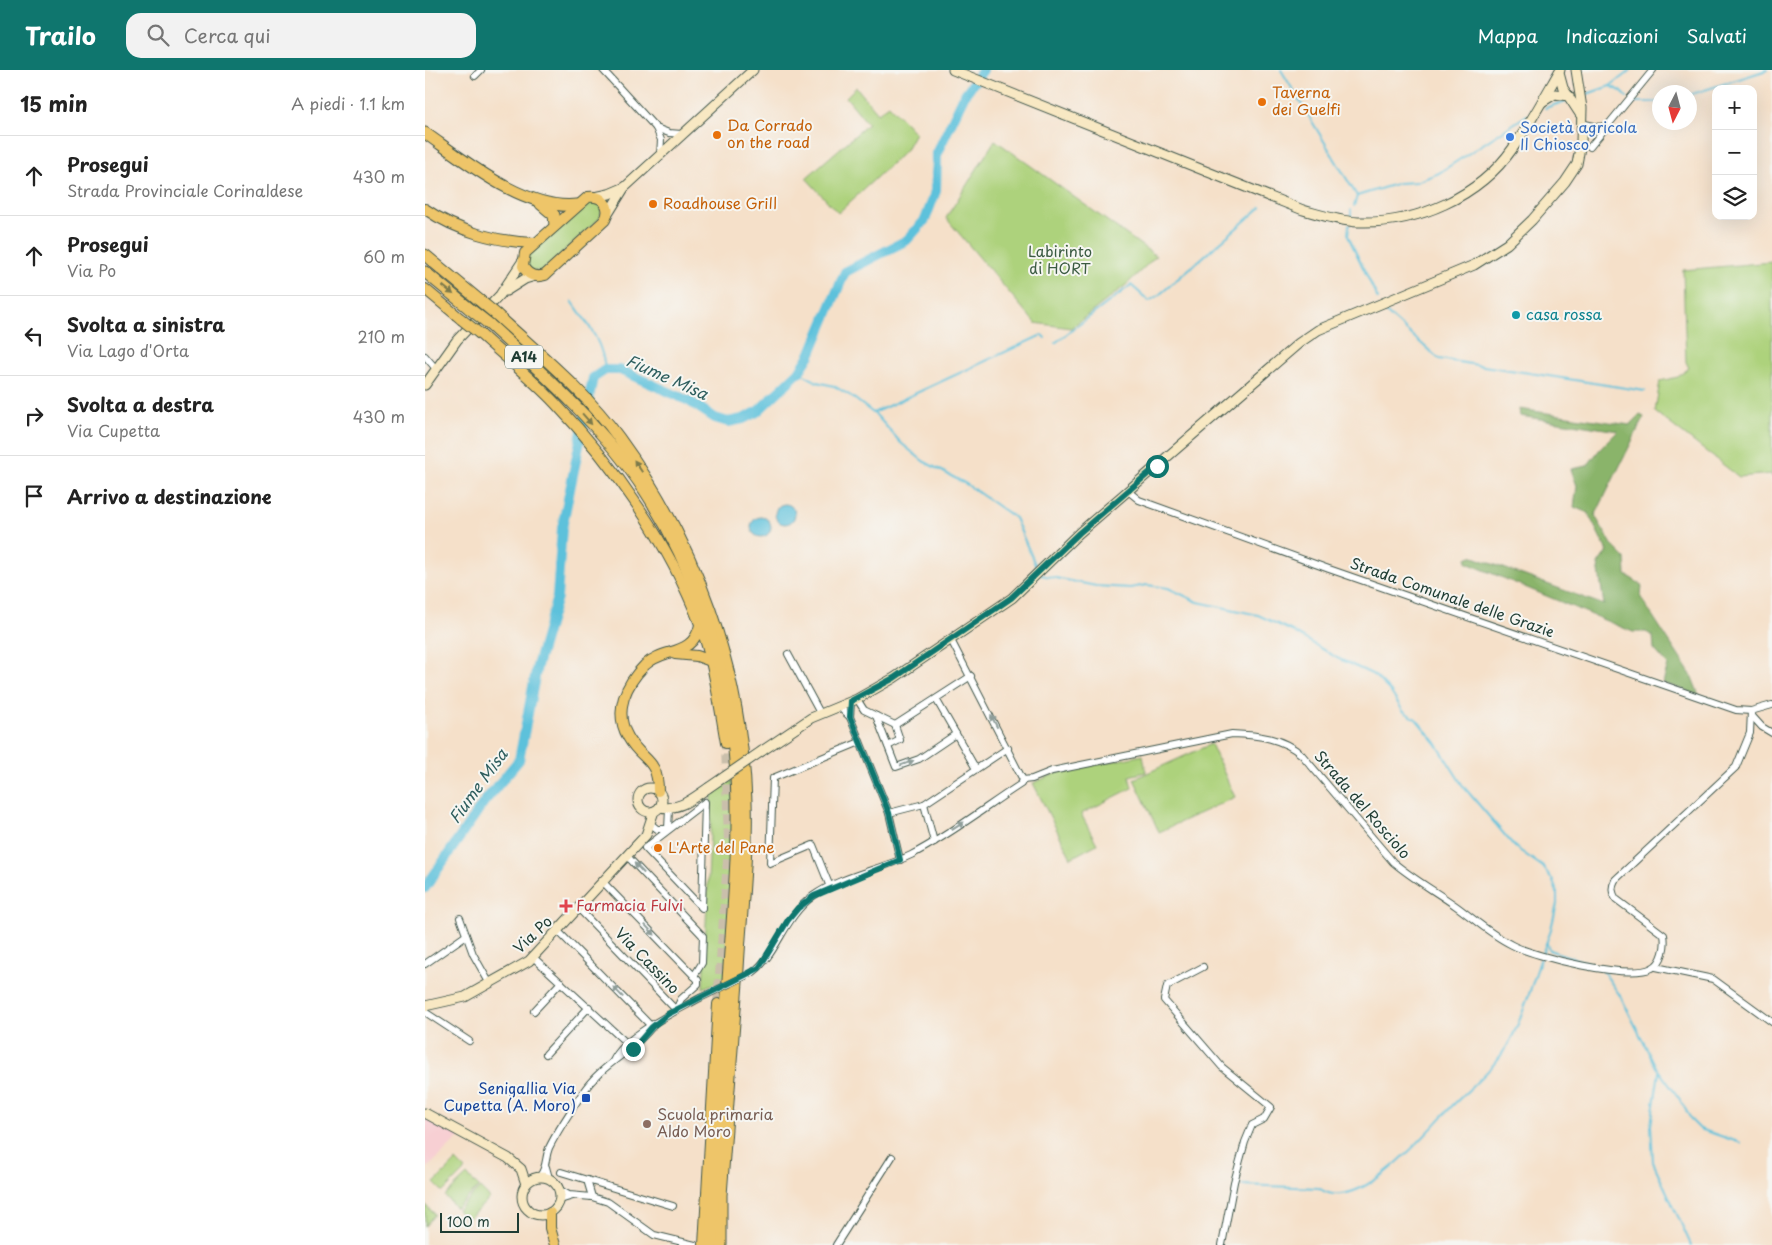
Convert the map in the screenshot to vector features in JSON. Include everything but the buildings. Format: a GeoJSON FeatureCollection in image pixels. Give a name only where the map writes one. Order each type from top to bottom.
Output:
{"type":"FeatureCollection","features":[{"type":"Feature","properties":{"kind":"highway"},"geometry":{"type":"LineString","coordinates":[[425,133],[494,180],[550,209],[554,215],[555,225]]}},
{"type":"Feature","properties":{"kind":"highway"},"geometry":{"type":"LineString","coordinates":[[531,198],[563,207],[577,205]]}},
{"type":"Feature","properties":{"kind":"highway","name":"A14"},"geometry":{"type":"LineString","coordinates":[[425,255],[497,315],[565,378],[618,436],[651,484],[672,521],[704,591],[727,662],[741,742],[746,802],[745,856],[721,1195],[721,1245]]}},
{"type":"Feature","properties":{"kind":"highway","name":"A14"},"geometry":{"type":"LineString","coordinates":[[425,272],[489,324],[560,389],[612,449],[643,489],[665,523],[682,559],[696,592],[719,664],[733,742],[737,801],[735,884],[713,1194],[712,1245]]}},
{"type":"Feature","properties":{"kind":"main road"},"geometry":{"type":"LineString","coordinates":[[510,242],[523,259],[526,272],[535,276],[548,273],[603,223],[608,214],[606,204],[595,197],[585,198],[535,243],[523,259]]}},
{"type":"Feature","properties":{"kind":"main road"},"geometry":{"type":"LineString","coordinates":[[425,209],[445,222],[465,230],[510,242],[535,243]]}},
{"type":"Feature","properties":{"kind":"main road"},"geometry":{"type":"LineString","coordinates":[[425,289],[480,334],[555,402],[607,464],[653,530],[687,594],[707,645],[726,743]]}},
{"type":"Feature","properties":{"kind":"main road"},"geometry":{"type":"LineString","coordinates":[[661,802],[656,770],[628,737],[621,714],[625,689],[650,660],[684,648],[694,641],[700,625]]}},
{"type":"Feature","properties":{"kind":"main road"},"geometry":{"type":"LineString","coordinates":[[694,641],[707,645]]}},
{"type":"Feature","properties":{"kind":"main road"},"geometry":{"type":"LineString","coordinates":[[697,656],[707,645]]}},
{"type":"Feature","properties":{"kind":"main road"},"geometry":{"type":"LineString","coordinates":[[663,655],[686,654],[711,661]]}},
{"type":"Feature","properties":{"kind":"main road"},"geometry":{"type":"LineString","coordinates":[[704,1245],[718,1004]]}},
{"type":"Feature","properties":{"kind":"main road"},"geometry":{"type":"LineString","coordinates":[[545,1214],[555,1245]]}},
{"type":"Feature","properties":{"kind":"street"},"geometry":{"type":"LineString","coordinates":[[475,76],[481,70]]}},
{"type":"Feature","properties":{"kind":"street"},"geometry":{"type":"LineString","coordinates":[[603,70],[657,128],[669,133],[682,134]]}},
{"type":"Feature","properties":{"kind":"street"},"geometry":{"type":"LineString","coordinates":[[608,214],[624,188],[753,70]]}},
{"type":"Feature","properties":{"kind":"street"},"geometry":{"type":"LineString","coordinates":[[953,70],[1303,210],[1330,218],[1357,222],[1382,222],[1425,212],[1454,200],[1476,186],[1513,149],[1559,71]]}},
{"type":"Feature","properties":{"kind":"street"},"geometry":{"type":"LineString","coordinates":[[644,810],[661,802],[708,788],[819,714],[854,700],[894,678],[951,640],[1026,586],[1063,547],[1299,343],[1319,330],[1474,265],[1507,244],[1560,188],[1577,164],[1581,142],[1582,108],[1576,70]]}},
{"type":"Feature","properties":{"kind":"street"},"geometry":{"type":"LineString","coordinates":[[1589,147],[1653,70]]}},
{"type":"Feature","properties":{"kind":"street"},"geometry":{"type":"LineString","coordinates":[[1559,71],[1574,77],[1578,83]]}},
{"type":"Feature","properties":{"kind":"street"},"geometry":{"type":"LineString","coordinates":[[1559,71],[1563,88],[1579,112],[1581,123]]}},
{"type":"Feature","properties":{"kind":"street"},"geometry":{"type":"LineString","coordinates":[[1538,105],[1550,96],[1561,94],[1569,96]]}},
{"type":"Feature","properties":{"kind":"street"},"geometry":{"type":"LineString","coordinates":[[1581,123],[1598,127],[1605,126]]}},
{"type":"Feature","properties":{"kind":"street"},"geometry":{"type":"LineString","coordinates":[[657,128],[661,140],[660,154]]}},
{"type":"Feature","properties":{"kind":"street"},"geometry":{"type":"LineString","coordinates":[[595,197],[624,188]]}},
{"type":"Feature","properties":{"kind":"street"},"geometry":{"type":"LineString","coordinates":[[425,385],[457,340],[500,295],[523,259]]}},
{"type":"Feature","properties":{"kind":"street"},"geometry":{"type":"LineString","coordinates":[[500,295],[525,279],[535,276]]}},
{"type":"Feature","properties":{"kind":"street"},"geometry":{"type":"LineString","coordinates":[[425,356],[437,370]]}},
{"type":"Feature","properties":{"kind":"street","name":"Strada Comunale delle Grazie"},"geometry":{"type":"LineString","coordinates":[[1128,491],[1139,500],[1329,569],[1736,710],[1751,713],[1772,704]]}},
{"type":"Feature","properties":{"kind":"street"},"geometry":{"type":"LineString","coordinates":[[695,1245],[661,1238],[618,1208],[592,1197],[574,1196],[560,1200],[545,1214],[530,1212],[523,1204],[522,1194],[546,1167],[548,1149],[584,1092],[594,1078],[613,1061],[627,1043],[676,1010],[751,973],[765,959],[798,908],[814,896],[830,887],[900,860],[935,842],[1021,784],[1023,780],[951,640]]}},
{"type":"Feature","properties":{"kind":"street"},"geometry":{"type":"LineString","coordinates":[[788,654],[819,714]]}},
{"type":"Feature","properties":{"kind":"street"},"geometry":{"type":"LineString","coordinates":[[895,725],[971,676]]}},
{"type":"Feature","properties":{"kind":"street"},"geometry":{"type":"LineString","coordinates":[[936,699],[976,769]]}},
{"type":"Feature","properties":{"kind":"street"},"geometry":{"type":"LineString","coordinates":[[854,700],[864,710],[895,725],[900,740],[888,746]]}},
{"type":"Feature","properties":{"kind":"street"},"geometry":{"type":"LineString","coordinates":[[850,717],[854,700]]}},
{"type":"Feature","properties":{"kind":"street"},"geometry":{"type":"LineString","coordinates":[[838,706],[850,717],[889,813],[900,860]]}},
{"type":"Feature","properties":{"kind":"street"},"geometry":{"type":"LineString","coordinates":[[1751,713],[1762,727],[1772,733]]}},
{"type":"Feature","properties":{"kind":"street"},"geometry":{"type":"LineString","coordinates":[[1751,713],[1747,743],[1737,767],[1615,880],[1612,886],[1612,893],[1616,899],[1664,934],[1663,950],[1655,967],[1713,979],[1772,1022]]}},
{"type":"Feature","properties":{"kind":"street"},"geometry":{"type":"LineString","coordinates":[[876,716],[896,767],[919,759],[957,734]]}},
{"type":"Feature","properties":{"kind":"street","name":"Strada del Rosciolo"},"geometry":{"type":"LineString","coordinates":[[1023,780],[1053,771],[1232,734],[1269,738],[1286,743],[1302,756],[1393,862],[1407,874],[1449,901],[1498,938],[1530,953],[1607,970],[1642,971],[1655,967]]}},
{"type":"Feature","properties":{"kind":"street"},"geometry":{"type":"LineString","coordinates":[[830,887],[813,846],[770,863],[773,778],[860,742]]}},
{"type":"Feature","properties":{"kind":"street"},"geometry":{"type":"LineString","coordinates":[[889,813],[924,804],[1007,748]]}},
{"type":"Feature","properties":{"kind":"street"},"geometry":{"type":"LineString","coordinates":[[668,829],[645,848],[703,908],[705,802],[668,829],[657,829],[651,824],[638,803],[639,796],[643,790],[661,802],[668,829]]}},
{"type":"Feature","properties":{"kind":"street","name":"Via Po"},"geometry":{"type":"LineString","coordinates":[[425,1006],[458,999],[490,984],[533,957],[646,835],[661,802]]}},
{"type":"Feature","properties":{"kind":"street"},"geometry":{"type":"LineString","coordinates":[[924,804],[935,842]]}},
{"type":"Feature","properties":{"kind":"street"},"geometry":{"type":"LineString","coordinates":[[627,856],[703,936],[702,963],[694,976]]}},
{"type":"Feature","properties":{"kind":"street"},"geometry":{"type":"LineString","coordinates":[[603,882],[694,976],[698,984],[681,1000],[676,1010]]}},
{"type":"Feature","properties":{"kind":"street","name":"Via Cassino"},"geometry":{"type":"LineString","coordinates":[[579,909],[676,1010]]}},
{"type":"Feature","properties":{"kind":"street"},"geometry":{"type":"LineString","coordinates":[[460,918],[465,936],[490,984]]}},
{"type":"Feature","properties":{"kind":"street"},"geometry":{"type":"LineString","coordinates":[[559,931],[652,1027]]}},
{"type":"Feature","properties":{"kind":"street"},"geometry":{"type":"LineString","coordinates":[[425,964],[465,936]]}},
{"type":"Feature","properties":{"kind":"street"},"geometry":{"type":"LineString","coordinates":[[533,957],[633,1049]]}},
{"type":"Feature","properties":{"kind":"street"},"geometry":{"type":"LineString","coordinates":[[1203,967],[1167,986],[1164,1000],[1222,1067],[1271,1107],[1264,1119],[1252,1125],[1245,1142],[1234,1182],[1222,1245]]}},
{"type":"Feature","properties":{"kind":"street"},"geometry":{"type":"LineString","coordinates":[[534,1012],[561,982]]}},
{"type":"Feature","properties":{"kind":"street"},"geometry":{"type":"LineString","coordinates":[[547,1054],[589,1007]]}},
{"type":"Feature","properties":{"kind":"street"},"geometry":{"type":"LineString","coordinates":[[425,1012],[469,1041]]}},
{"type":"Feature","properties":{"kind":"street"},"geometry":{"type":"LineString","coordinates":[[613,1061],[633,1049],[652,1027]]}},
{"type":"Feature","properties":{"kind":"street"},"geometry":{"type":"LineString","coordinates":[[425,1113],[496,1150],[515,1163],[523,1173],[537,1179],[556,1183],[560,1190],[560,1200]]}},
{"type":"Feature","properties":{"kind":"street"},"geometry":{"type":"LineString","coordinates":[[836,1245],[892,1157]]}},
{"type":"Feature","properties":{"kind":"street"},"geometry":{"type":"LineString","coordinates":[[561,1172],[673,1206]]}},
{"type":"Feature","properties":{"kind":"street"},"geometry":{"type":"LineString","coordinates":[[587,1180],[592,1197]]}},
{"type":"Feature","properties":{"kind":"street"},"geometry":{"type":"LineString","coordinates":[[560,1190],[574,1196]]}},
{"type":"Feature","properties":{"kind":"shaded area"},"geometry":{"type":"Polygon","coordinates":[[[425,1117],[461,1136],[425,1170],[425,1117]]]}},
{"type":"Feature","properties":{"kind":"green space"},"geometry":{"type":"Polygon","coordinates":[[[856,87],[878,113],[889,105],[915,133],[905,151],[838,213],[806,178],[868,124],[846,97],[856,87]]]}},
{"type":"Feature","properties":{"kind":"green space","name":"Labirinto di HORT"},"geometry":{"type":"Polygon","coordinates":[[[995,140],[1156,256],[1126,285],[1071,328],[1035,323],[946,218],[995,140]]]}},
{"type":"Feature","properties":{"kind":"green space"},"geometry":{"type":"Polygon","coordinates":[[[594,200],[602,206],[600,218],[542,271],[530,271],[524,257],[583,203],[594,200]]]}},
{"type":"Feature","properties":{"kind":"green space"},"geometry":{"type":"Polygon","coordinates":[[[1772,262],[1772,477],[1771,474],[1739,477],[1655,412],[1660,381],[1678,377],[1689,368],[1686,362],[1683,270],[1772,262]]]}},
{"type":"Feature","properties":{"kind":"green space"},"geometry":{"type":"Polygon","coordinates":[[[1519,409],[1630,425],[1640,415],[1644,417],[1595,516],[1613,546],[1625,558],[1626,575],[1642,585],[1641,598],[1691,675],[1699,695],[1663,683],[1668,665],[1654,649],[1653,636],[1646,632],[1633,632],[1467,563],[1467,558],[1471,556],[1604,605],[1598,564],[1607,551],[1588,513],[1574,507],[1577,486],[1571,469],[1587,466],[1600,449],[1618,431],[1520,416],[1519,409]]]}},
{"type":"Feature","properties":{"kind":"green space"},"geometry":{"type":"Polygon","coordinates":[[[1211,744],[1235,797],[1159,832],[1134,779],[1211,744]]]}},
{"type":"Feature","properties":{"kind":"green space"},"geometry":{"type":"Polygon","coordinates":[[[1143,755],[1146,772],[1129,776],[1132,788],[1081,814],[1097,844],[1071,858],[1033,783],[1059,772],[1143,755]]]}},
{"type":"Feature","properties":{"kind":"green space"},"geometry":{"type":"Polygon","coordinates":[[[732,780],[733,830],[725,979],[703,988],[712,793],[732,780]]]}},
{"type":"Feature","properties":{"kind":"green space"},"geometry":{"type":"Polygon","coordinates":[[[456,1161],[465,1170],[443,1192],[434,1183],[456,1161]]]}},
{"type":"Feature","properties":{"kind":"green space"},"geometry":{"type":"Polygon","coordinates":[[[467,1175],[479,1187],[456,1208],[445,1196],[467,1175]]]}},
{"type":"Feature","properties":{"kind":"green space"},"geometry":{"type":"Polygon","coordinates":[[[480,1188],[490,1198],[467,1220],[457,1210],[480,1188]]]}},
{"type":"Feature","properties":{"kind":"green space"},"geometry":{"type":"Polygon","coordinates":[[[425,1205],[435,1214],[425,1226],[425,1205]]]}},
{"type":"Feature","properties":{"kind":"water"},"geometry":{"type":"Polygon","coordinates":[[[785,504],[792,507],[795,514],[792,521],[785,524],[778,521],[775,514],[778,507],[785,504]]]}},
{"type":"Feature","properties":{"kind":"water"},"geometry":{"type":"Polygon","coordinates":[[[761,517],[768,520],[771,527],[768,534],[761,537],[754,534],[751,527],[754,520],[761,517]]]}},
{"type":"Feature","properties":{"kind":"waterway","name":"Fiume Misa"},"geometry":{"type":"LineString","coordinates":[[425,888],[484,802],[519,760],[537,666],[557,597],[562,528],[593,378],[605,370],[620,370],[689,401],[715,418],[728,422],[743,419],[757,412],[799,372],[810,355],[845,272],[907,240],[925,220],[936,191],[937,153],[965,94],[983,70]]}},
{"type":"Feature","properties":{"kind":"waterway"},"geometry":{"type":"LineString","coordinates":[[1281,70],[1357,196]]}},
{"type":"Feature","properties":{"kind":"waterway"},"geometry":{"type":"LineString","coordinates":[[1584,95],[1610,86],[1631,70]]}},
{"type":"Feature","properties":{"kind":"waterway"},"geometry":{"type":"LineString","coordinates":[[1697,92],[1767,70]]}},
{"type":"Feature","properties":{"kind":"waterway"},"geometry":{"type":"LineString","coordinates":[[1610,86],[1621,91],[1627,97]]}},
{"type":"Feature","properties":{"kind":"waterway"},"geometry":{"type":"LineString","coordinates":[[1545,108],[1566,101]]}},
{"type":"Feature","properties":{"kind":"waterway"},"geometry":{"type":"LineString","coordinates":[[1632,102],[1652,102]]}},
{"type":"Feature","properties":{"kind":"waterway"},"geometry":{"type":"LineString","coordinates":[[1357,196],[1399,183],[1416,182],[1439,173],[1527,115]]}},
{"type":"Feature","properties":{"kind":"waterway"},"geometry":{"type":"LineString","coordinates":[[1354,206],[1357,196]]}},
{"type":"Feature","properties":{"kind":"waterway"},"geometry":{"type":"LineString","coordinates":[[1055,343],[1131,285],[1149,301],[1159,295],[1261,207]]}},
{"type":"Feature","properties":{"kind":"waterway"},"geometry":{"type":"LineString","coordinates":[[1351,210],[1351,218]]}},
{"type":"Feature","properties":{"kind":"waterway"},"geometry":{"type":"LineString","coordinates":[[1349,225],[1348,236],[1378,299]]}},
{"type":"Feature","properties":{"kind":"waterway"},"geometry":{"type":"LineString","coordinates":[[572,301],[589,325],[598,342],[605,370]]}},
{"type":"Feature","properties":{"kind":"waterway"},"geometry":{"type":"LineString","coordinates":[[1381,308],[1439,359],[1645,391]]}},
{"type":"Feature","properties":{"kind":"waterway"},"geometry":{"type":"LineString","coordinates":[[873,413],[1042,335],[1045,338]]}},
{"type":"Feature","properties":{"kind":"waterway"},"geometry":{"type":"LineString","coordinates":[[799,372],[817,382],[834,386],[851,396],[877,416],[901,443],[923,461],[966,484],[1015,518],[1037,569]]}},
{"type":"Feature","properties":{"kind":"waterway"},"geometry":{"type":"LineString","coordinates":[[1041,575],[1096,586],[1130,588],[1147,585],[1168,588],[1198,602],[1258,615],[1292,631],[1337,658],[1374,675],[1390,691],[1403,711],[1416,719],[1436,743],[1463,786],[1515,847],[1543,867],[1552,879],[1557,892],[1557,904],[1550,933],[1542,954]]}},
{"type":"Feature","properties":{"kind":"waterway"},"geometry":{"type":"LineString","coordinates":[[1547,943],[1549,950],[1594,965]]}},
{"type":"Feature","properties":{"kind":"waterway"},"geometry":{"type":"LineString","coordinates":[[1241,1185],[1319,1188],[1335,1194],[1353,1191],[1372,1182],[1391,1168],[1427,1134],[1498,1059],[1510,1041],[1519,1021],[1541,958]]}},
{"type":"Feature","properties":{"kind":"waterway"},"geometry":{"type":"LineString","coordinates":[[1603,971],[1621,997],[1656,1067],[1679,1098],[1692,1121],[1700,1129],[1741,1143]]}},
{"type":"Feature","properties":{"kind":"waterway"},"geometry":{"type":"LineString","coordinates":[[1659,1072],[1651,1125],[1653,1162],[1691,1245]]}},
{"type":"Feature","properties":{"kind":"tunnel"},"geometry":{"type":"LineString","coordinates":[[718,1004],[729,845],[726,743]]}},
{"type":"Feature","properties":{"kind":"place","name":"Taverna dei Guelfi"},"geometry":{"type":"Point","coordinates":[1262,102]}},
{"type":"Feature","properties":{"kind":"place","name":"Da Corrado on the road"},"geometry":{"type":"Point","coordinates":[717,135]}},
{"type":"Feature","properties":{"kind":"place","name":"Società agricola Il Chiosco"},"geometry":{"type":"Point","coordinates":[1510,137]}},
{"type":"Feature","properties":{"kind":"place","name":"Roadhouse Grill"},"geometry":{"type":"Point","coordinates":[653,204]}},
{"type":"Feature","properties":{"kind":"place","name":"casa rossa"},"geometry":{"type":"Point","coordinates":[1516,315]}},
{"type":"Feature","properties":{"kind":"place","name":"L'Arte del Pane"},"geometry":{"type":"Point","coordinates":[658,848]}},
{"type":"Feature","properties":{"kind":"place","name":"Farmacia Fulvi"},"geometry":{"type":"Point","coordinates":[566,906]}},
{"type":"Feature","properties":{"kind":"place","name":"Senigallia Via Cupetta (A. Moro)"},"geometry":{"type":"Point","coordinates":[586,1098]}},
{"type":"Feature","properties":{"kind":"place","name":"Scuola primaria Aldo Moro"},"geometry":{"type":"Point","coordinates":[647,1124]}},
{"type":"Feature","properties":{"kind":"route"},"geometry":{"type":"LineString","coordinates":[[633,1049],[652,1027],[668,1014],[759,968],[788,920],[798,908],[814,896],[830,887],[900,860],[889,813],[850,717],[851,701],[876,689],[930,655],[1011,598],[1026,586],[1063,547],[1157,466]]}}]}
